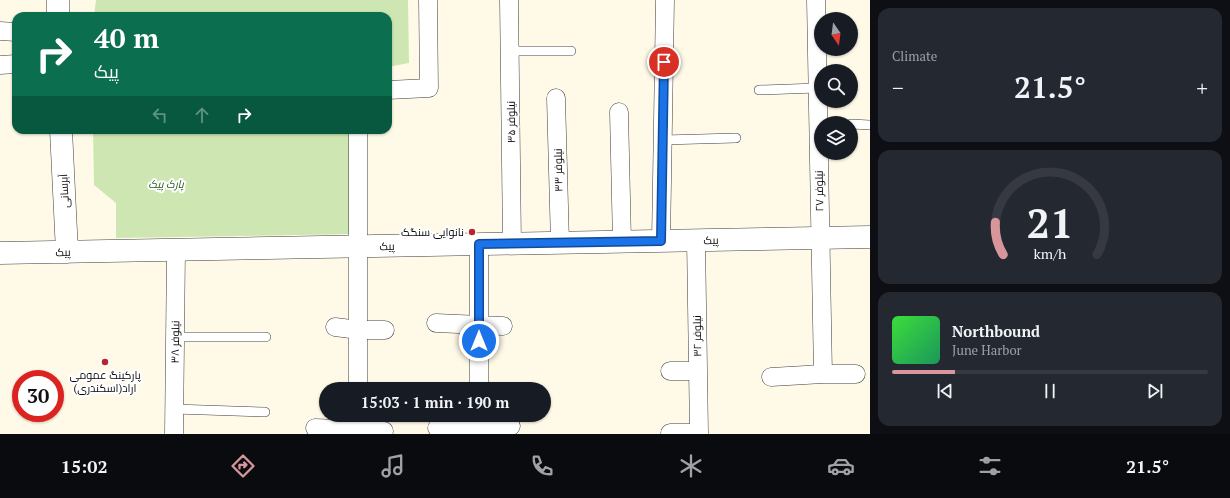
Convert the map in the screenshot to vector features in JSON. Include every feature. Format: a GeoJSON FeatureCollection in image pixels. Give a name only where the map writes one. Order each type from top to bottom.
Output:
{"type":"FeatureCollection","features":[{"type":"Feature","properties":{"kind":"street"},"geometry":{"type":"LineString","coordinates":[[58,0],[58,12]]}},
{"type":"Feature","properties":{"kind":"street"},"geometry":{"type":"LineString","coordinates":[[392,90],[429,88],[428,0]]}},
{"type":"Feature","properties":{"kind":"street","name":"نیلوفر ۳۵"},"geometry":{"type":"LineString","coordinates":[[510,0],[512,244]]}},
{"type":"Feature","properties":{"kind":"street"},"geometry":{"type":"LineString","coordinates":[[661,241],[665,0]]}},
{"type":"Feature","properties":{"kind":"street","name":"نیلوفر ۲۷"},"geometry":{"type":"LineString","coordinates":[[816,0],[817,64]]}},
{"type":"Feature","properties":{"kind":"street"},"geometry":{"type":"LineString","coordinates":[[0,31],[12,32]]}},
{"type":"Feature","properties":{"kind":"street"},"geometry":{"type":"LineString","coordinates":[[0,65],[12,64]]}},
{"type":"Feature","properties":{"kind":"street","name":"نیلوفر ۳۳"},"geometry":{"type":"LineString","coordinates":[[556,98],[560,243]]}},
{"type":"Feature","properties":{"kind":"street"},"geometry":{"type":"LineString","coordinates":[[619,112],[622,242]]}},
{"type":"Feature","properties":{"kind":"street","name":"آبرسانی"},"geometry":{"type":"LineString","coordinates":[[62,134],[67,252]]}},
{"type":"Feature","properties":{"kind":"street"},"geometry":{"type":"LineString","coordinates":[[358,134],[358,382]]}},
{"type":"Feature","properties":{"kind":"street","name":"نیلوفر ۲۷"},"geometry":{"type":"LineString","coordinates":[[819,160],[823,374]]}},
{"type":"Feature","properties":{"kind":"street","name":"پیک"},"geometry":{"type":"LineString","coordinates":[[0,253],[870,237]]}},
{"type":"Feature","properties":{"kind":"street","name":"نیلوفر ۳۲"},"geometry":{"type":"LineString","coordinates":[[670,433],[699,433],[696,240]]}},
{"type":"Feature","properties":{"kind":"street"},"geometry":{"type":"LineString","coordinates":[[479,244],[479,382]]}},
{"type":"Feature","properties":{"kind":"street","name":"نیلوفر ۳۸"},"geometry":{"type":"LineString","coordinates":[[174,434],[176,250]]}},
{"type":"Feature","properties":{"kind":"street"},"geometry":{"type":"LineString","coordinates":[[436,323],[503,326]]}},
{"type":"Feature","properties":{"kind":"street"},"geometry":{"type":"LineString","coordinates":[[335,327],[359,330],[385,330]]}},
{"type":"Feature","properties":{"kind":"street"},"geometry":{"type":"LineString","coordinates":[[670,371],[698,372]]}},
{"type":"Feature","properties":{"kind":"street"},"geometry":{"type":"LineString","coordinates":[[771,377],[856,374]]}},
{"type":"Feature","properties":{"kind":"street"},"geometry":{"type":"LineString","coordinates":[[315,428],[358,422],[384,431]]}},
{"type":"Feature","properties":{"kind":"street"},"geometry":{"type":"LineString","coordinates":[[437,428],[473,422]]}},
{"type":"Feature","properties":{"kind":"street"},"geometry":{"type":"LineString","coordinates":[[485,422],[511,426]]}},
{"type":"Feature","properties":{"kind":"lane"},"geometry":{"type":"LineString","coordinates":[[510,51],[571,50]]}},
{"type":"Feature","properties":{"kind":"lane"},"geometry":{"type":"LineString","coordinates":[[759,90],[814,88]]}},
{"type":"Feature","properties":{"kind":"lane"},"geometry":{"type":"LineString","coordinates":[[858,124],[870,125]]}},
{"type":"Feature","properties":{"kind":"lane"},"geometry":{"type":"LineString","coordinates":[[663,140],[736,138]]}},
{"type":"Feature","properties":{"kind":"lane"},"geometry":{"type":"LineString","coordinates":[[175,337],[266,337]]}},
{"type":"Feature","properties":{"kind":"lane"},"geometry":{"type":"LineString","coordinates":[[174,409],[265,412]]}},
{"type":"Feature","properties":{"kind":"green space"},"geometry":{"type":"Polygon","coordinates":[[[96,0],[408,0],[409,63],[392,66],[392,12],[94,12],[96,0]]]}},
{"type":"Feature","properties":{"kind":"green space","name":"پارک پیک"},"geometry":{"type":"Polygon","coordinates":[[[93,134],[353,134],[355,234],[116,238],[116,203],[94,185],[93,134]]]}},
{"type":"Feature","properties":{"kind":"place","name":"نانوایی سنگک"},"geometry":{"type":"Point","coordinates":[472,232]}},
{"type":"Feature","properties":{"kind":"place","name":"پارکینگ عمومی اراد(اسکندری)"},"geometry":{"type":"Point","coordinates":[105,362]}},
{"type":"Feature","properties":{"kind":"route"},"geometry":{"type":"LineString","coordinates":[[479,341],[479,244],[661,241],[664,62]]}}]}
